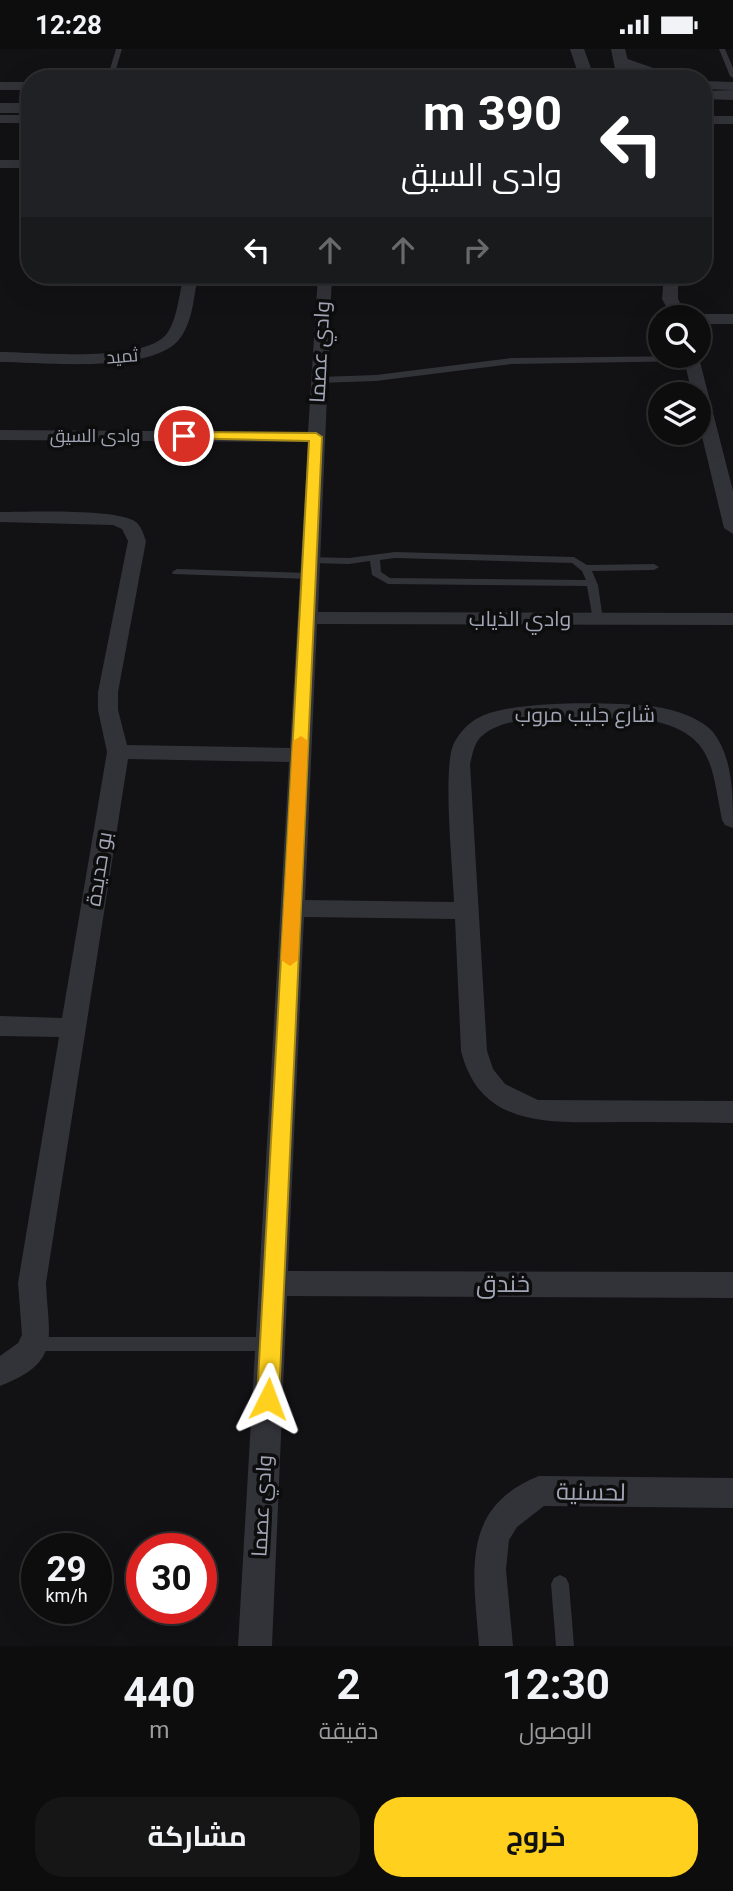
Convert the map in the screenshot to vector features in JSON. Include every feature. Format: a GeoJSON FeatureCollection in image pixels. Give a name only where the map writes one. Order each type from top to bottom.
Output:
{"type":"FeatureCollection","features":[{"type":"Feature","properties":{"kind":"street"},"geometry":{"type":"LineString","coordinates":[[577,49],[579,70]]}},
{"type":"Feature","properties":{"kind":"street"},"geometry":{"type":"LineString","coordinates":[[622,65],[640,70]]}},
{"type":"Feature","properties":{"kind":"street"},"geometry":{"type":"LineString","coordinates":[[0,86],[21,86]]}},
{"type":"Feature","properties":{"kind":"street"},"geometry":{"type":"LineString","coordinates":[[712,88],[731,94]]}},
{"type":"Feature","properties":{"kind":"street"},"geometry":{"type":"LineString","coordinates":[[712,93],[731,94]]}},
{"type":"Feature","properties":{"kind":"street"},"geometry":{"type":"LineString","coordinates":[[712,98],[731,94]]}},
{"type":"Feature","properties":{"kind":"street"},"geometry":{"type":"LineString","coordinates":[[0,96],[21,105]]}},
{"type":"Feature","properties":{"kind":"street"},"geometry":{"type":"LineString","coordinates":[[0,108],[21,108]]}},
{"type":"Feature","properties":{"kind":"street"},"geometry":{"type":"LineString","coordinates":[[0,113],[21,109]]}},
{"type":"Feature","properties":{"kind":"street"},"geometry":{"type":"LineString","coordinates":[[712,110],[733,110]]}},
{"type":"Feature","properties":{"kind":"street"},"geometry":{"type":"LineString","coordinates":[[0,119],[21,111]]}},
{"type":"Feature","properties":{"kind":"street"},"geometry":{"type":"LineString","coordinates":[[712,120],[733,120]]}},
{"type":"Feature","properties":{"kind":"street","name":"ثميد"},"geometry":{"type":"LineString","coordinates":[[0,357],[119,358],[135,357],[161,349],[172,341],[178,330],[189,284]]}},
{"type":"Feature","properties":{"kind":"street","name":"وادي عصما"},"geometry":{"type":"LineString","coordinates":[[255,1646],[324,284]]}},
{"type":"Feature","properties":{"kind":"street"},"geometry":{"type":"LineString","coordinates":[[671,284],[670,299],[674,305]]}},
{"type":"Feature","properties":{"kind":"street"},"geometry":{"type":"LineString","coordinates":[[680,284],[681,305]]}},
{"type":"Feature","properties":{"kind":"street"},"geometry":{"type":"LineString","coordinates":[[711,319],[733,319]]}},
{"type":"Feature","properties":{"kind":"street"},"geometry":{"type":"LineString","coordinates":[[695,368],[733,528]]}},
{"type":"Feature","properties":{"kind":"street","name":"وادى السيق"},"geometry":{"type":"LineString","coordinates":[[0,435],[316,437]]}},
{"type":"Feature","properties":{"kind":"street","name":"بو حديدة"},"geometry":{"type":"LineString","coordinates":[[0,517],[104,518],[124,523],[134,530],[136,541],[108,692],[108,711],[118,752],[32,1283],[31,1297],[38,1332],[35,1344]]}},
{"type":"Feature","properties":{"kind":"street","name":"وادي الذياب"},"geometry":{"type":"LineString","coordinates":[[307,618],[733,619]]}},
{"type":"Feature","properties":{"kind":"street","name":"شارع جليب مروب"},"geometry":{"type":"LineString","coordinates":[[733,820],[720,759],[714,745],[688,723],[650,713],[537,711],[496,717],[480,725],[468,736],[460,749],[475,1059],[486,1083],[499,1095],[538,1111],[733,1112]]}},
{"type":"Feature","properties":{"kind":"street"},"geometry":{"type":"LineString","coordinates":[[118,752],[300,755]]}},
{"type":"Feature","properties":{"kind":"street"},"geometry":{"type":"LineString","coordinates":[[292,908],[467,911]]}},
{"type":"Feature","properties":{"kind":"street"},"geometry":{"type":"LineString","coordinates":[[0,1026],[73,1028]]}},
{"type":"Feature","properties":{"kind":"street","name":"خندق"},"geometry":{"type":"LineString","coordinates":[[274,1283],[733,1285]]}},
{"type":"Feature","properties":{"kind":"street"},"geometry":{"type":"LineString","coordinates":[[0,1371],[20,1359],[35,1344]]}},
{"type":"Feature","properties":{"kind":"street","name":"لحسنية"},"geometry":{"type":"LineString","coordinates":[[496,1646],[491,1559],[499,1526],[519,1504],[539,1491],[733,1493]]}},
{"type":"Feature","properties":{"kind":"lane"},"geometry":{"type":"LineString","coordinates":[[113,70],[119,49]]}},
{"type":"Feature","properties":{"kind":"lane"},"geometry":{"type":"LineString","coordinates":[[722,49],[733,76]]}},
{"type":"Feature","properties":{"kind":"lane"},"geometry":{"type":"LineString","coordinates":[[319,380],[392,376],[502,362],[648,358]]}},
{"type":"Feature","properties":{"kind":"lane"},"geometry":{"type":"LineString","coordinates":[[375,557],[376,573],[388,581],[590,583]]}},
{"type":"Feature","properties":{"kind":"lane"},"geometry":{"type":"LineString","coordinates":[[177,572],[309,568],[375,557],[568,559],[587,568],[654,567]]}},
{"type":"Feature","properties":{"kind":"lane"},"geometry":{"type":"LineString","coordinates":[[587,568],[598,620]]}},
{"type":"Feature","properties":{"kind":"lane"},"geometry":{"type":"LineString","coordinates":[[35,1344],[271,1344]]}},
{"type":"Feature","properties":{"kind":"lane"},"geometry":{"type":"LineString","coordinates":[[560,1584],[565,1646]]}},
{"type":"Feature","properties":{"kind":"slow traffic"},"geometry":{"type":"LineString","coordinates":[[290,960],[301,741]]}},
{"type":"Feature","properties":{"kind":"route"},"geometry":{"type":"LineString","coordinates":[[184,436],[316,437],[268,1399]]}}]}
